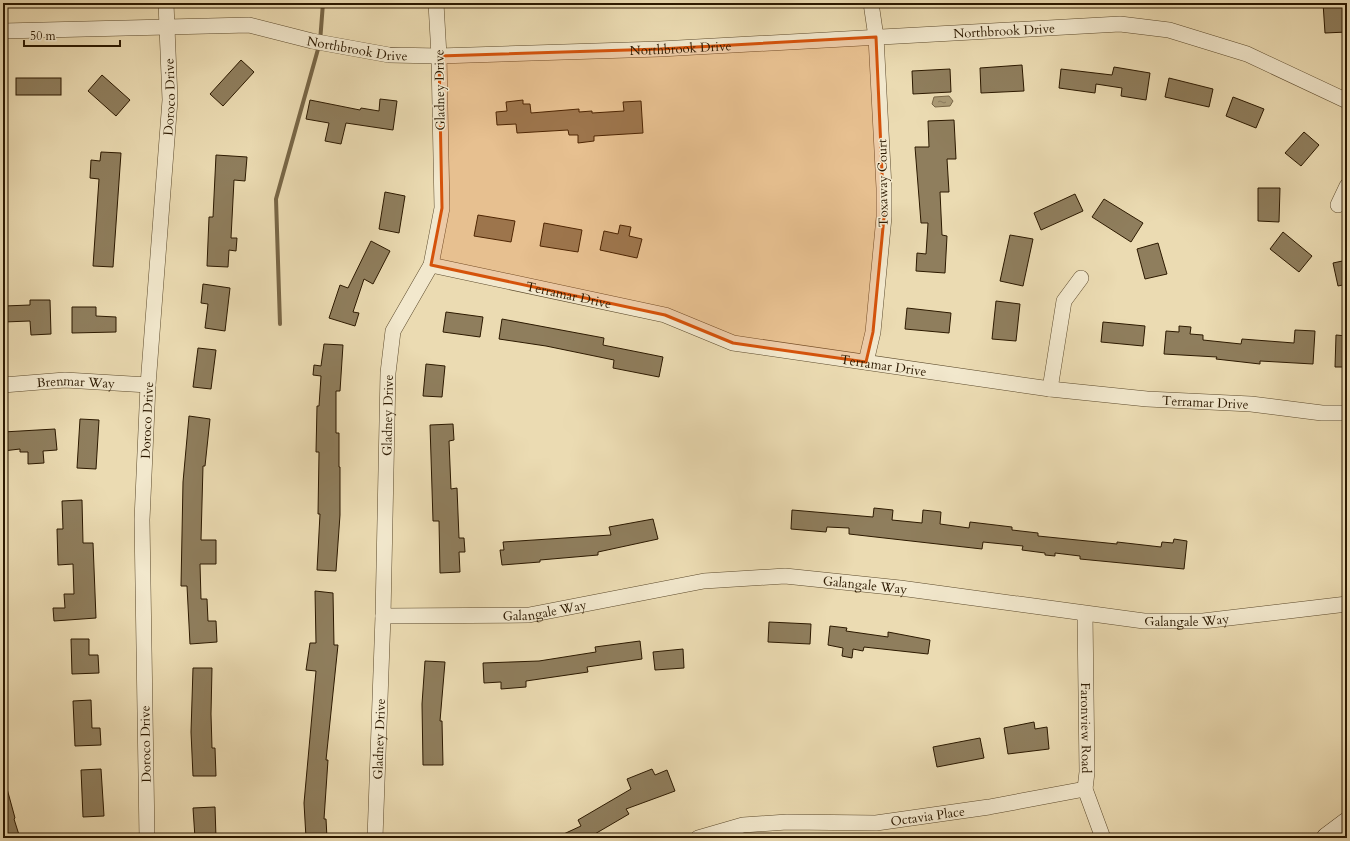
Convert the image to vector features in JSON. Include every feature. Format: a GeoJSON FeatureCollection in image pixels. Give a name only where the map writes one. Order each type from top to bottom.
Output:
{"type":"FeatureCollection","features":[{"type":"Feature","properties":{"kind":"main road"},"geometry":{"type":"LineString","coordinates":[[1327,838],[1347,823]]}},
{"type":"Feature","properties":{"kind":"street","name":"Doroco Drive"},"geometry":{"type":"LineString","coordinates":[[147,838],[142,520],[148,385],[170,100],[166,3]]}},
{"type":"Feature","properties":{"kind":"street","name":"Gladney Drive"},"geometry":{"type":"LineString","coordinates":[[374,838],[383,616],[388,373],[393,331],[430,265],[442,208],[439,56],[436,3]]}},
{"type":"Feature","properties":{"kind":"street","name":"Toxaway Court"},"geometry":{"type":"LineString","coordinates":[[866,362],[873,332],[884,217],[884,188],[876,37],[871,3]]}},
{"type":"Feature","properties":{"kind":"street","name":"Northbrook Drive"},"geometry":{"type":"LineString","coordinates":[[3,31],[249,25],[312,42],[389,55],[439,56],[660,49],[1120,24],[1169,30],[1247,54],[1347,101]]}},
{"type":"Feature","properties":{"kind":"street"},"geometry":{"type":"LineString","coordinates":[[1338,205],[1347,186]]}},
{"type":"Feature","properties":{"kind":"street","name":"Terramar Drive"},"geometry":{"type":"LineString","coordinates":[[430,265],[665,315],[733,343],[1050,389],[1147,399],[1251,404],[1322,413],[1347,413]]}},
{"type":"Feature","properties":{"kind":"street"},"geometry":{"type":"LineString","coordinates":[[1050,389],[1064,301],[1081,278]]}},
{"type":"Feature","properties":{"kind":"street","name":"Brenmar Way"},"geometry":{"type":"LineString","coordinates":[[3,385],[65,380],[148,385]]}},
{"type":"Feature","properties":{"kind":"street","name":"Galangale Way"},"geometry":{"type":"LineString","coordinates":[[383,616],[529,615],[704,581],[785,576],[900,588],[1144,621],[1203,622],[1347,604]]}},
{"type":"Feature","properties":{"kind":"street","name":"Faronview Road"},"geometry":{"type":"LineString","coordinates":[[1085,614],[1086,789],[1103,838]]}},
{"type":"Feature","properties":{"kind":"street","name":"Octavia Place"},"geometry":{"type":"LineString","coordinates":[[698,838],[743,826],[787,822],[876,823],[988,807],[1086,789]]}},
{"type":"Feature","properties":{"kind":"highlighted area"},"geometry":{"type":"Polygon","coordinates":[[[876,37],[884,217],[873,332],[866,362],[733,343],[665,315],[431,265],[442,208],[439,56],[660,49],[876,37]]]}},
{"type":"Feature","properties":{"kind":"water"},"geometry":{"type":"Polygon","coordinates":[[[949,96],[953,101],[950,106],[935,107],[932,104],[934,97],[949,96]]]}},
{"type":"Feature","properties":{"kind":"building"},"geometry":{"type":"Polygon","coordinates":[[[1323,3],[1347,3],[1347,32],[1325,33],[1323,3]]]}},
{"type":"Feature","properties":{"kind":"building"},"geometry":{"type":"Polygon","coordinates":[[[241,60],[254,72],[223,106],[210,94],[241,60]]]}},
{"type":"Feature","properties":{"kind":"building"},"geometry":{"type":"Polygon","coordinates":[[[1022,65],[1024,91],[981,93],[980,68],[1022,65]]]}},
{"type":"Feature","properties":{"kind":"building"},"geometry":{"type":"Polygon","coordinates":[[[1114,67],[1150,73],[1146,100],[1121,96],[1122,88],[1096,84],[1095,93],[1059,88],[1061,69],[1112,75],[1114,67]]]}},
{"type":"Feature","properties":{"kind":"building"},"geometry":{"type":"Polygon","coordinates":[[[950,69],[951,92],[913,94],[912,71],[950,69]]]}},
{"type":"Feature","properties":{"kind":"building"},"geometry":{"type":"Polygon","coordinates":[[[102,75],[130,100],[116,116],[88,91],[102,75]]]}},
{"type":"Feature","properties":{"kind":"building"},"geometry":{"type":"Polygon","coordinates":[[[16,78],[61,78],[61,95],[16,95],[16,78]]]}},
{"type":"Feature","properties":{"kind":"building"},"geometry":{"type":"Polygon","coordinates":[[[1169,78],[1213,89],[1209,107],[1165,97],[1169,78]]]}},
{"type":"Feature","properties":{"kind":"building"},"geometry":{"type":"Polygon","coordinates":[[[1233,97],[1264,109],[1256,128],[1226,116],[1233,97]]]}},
{"type":"Feature","properties":{"kind":"building"},"geometry":{"type":"Polygon","coordinates":[[[380,99],[397,101],[393,130],[346,123],[341,144],[325,141],[329,123],[306,119],[310,100],[360,110],[361,108],[379,111],[380,99]]]}},
{"type":"Feature","properties":{"kind":"building"},"geometry":{"type":"Polygon","coordinates":[[[523,100],[523,104],[530,104],[531,113],[579,109],[579,112],[592,111],[592,113],[624,111],[623,102],[641,101],[643,133],[594,136],[594,141],[578,143],[578,135],[569,135],[568,130],[517,133],[516,124],[497,125],[496,112],[507,111],[506,102],[523,100]]]}},
{"type":"Feature","properties":{"kind":"building"},"geometry":{"type":"Polygon","coordinates":[[[954,120],[956,159],[947,159],[949,192],[940,192],[942,235],[947,236],[945,273],[916,271],[917,253],[926,254],[928,223],[921,223],[915,147],[929,147],[928,121],[954,120]]]}},
{"type":"Feature","properties":{"kind":"building"},"geometry":{"type":"Polygon","coordinates":[[[1304,132],[1319,145],[1301,166],[1285,153],[1304,132]]]}},
{"type":"Feature","properties":{"kind":"building"},"geometry":{"type":"Polygon","coordinates":[[[101,152],[121,153],[113,267],[93,266],[99,179],[90,178],[91,160],[100,161],[101,152]]]}},
{"type":"Feature","properties":{"kind":"building"},"geometry":{"type":"Polygon","coordinates":[[[216,155],[247,157],[245,181],[234,180],[231,238],[237,238],[236,251],[229,250],[228,267],[207,266],[209,217],[213,217],[216,155]]]}},
{"type":"Feature","properties":{"kind":"building"},"geometry":{"type":"Polygon","coordinates":[[[1258,188],[1280,188],[1279,222],[1258,221],[1258,188]]]}},
{"type":"Feature","properties":{"kind":"building"},"geometry":{"type":"Polygon","coordinates":[[[385,192],[405,196],[399,233],[379,229],[385,192]]]}},
{"type":"Feature","properties":{"kind":"building"},"geometry":{"type":"Polygon","coordinates":[[[1075,194],[1083,211],[1041,230],[1034,213],[1075,194]]]}},
{"type":"Feature","properties":{"kind":"building"},"geometry":{"type":"Polygon","coordinates":[[[1104,199],[1143,223],[1131,242],[1092,217],[1104,199]]]}},
{"type":"Feature","properties":{"kind":"building"},"geometry":{"type":"Polygon","coordinates":[[[478,215],[515,221],[511,242],[474,236],[478,215]]]}},
{"type":"Feature","properties":{"kind":"building"},"geometry":{"type":"Polygon","coordinates":[[[544,223],[582,230],[578,252],[540,246],[544,223]]]}},
{"type":"Feature","properties":{"kind":"building"},"geometry":{"type":"Polygon","coordinates":[[[620,225],[631,227],[629,236],[642,239],[637,258],[600,250],[604,231],[618,234],[620,225]]]}},
{"type":"Feature","properties":{"kind":"building"},"geometry":{"type":"Polygon","coordinates":[[[1283,232],[1312,256],[1299,272],[1270,249],[1283,232]]]}},
{"type":"Feature","properties":{"kind":"building"},"geometry":{"type":"Polygon","coordinates":[[[1010,235],[1033,239],[1023,286],[1000,281],[1010,235]]]}},
{"type":"Feature","properties":{"kind":"building"},"geometry":{"type":"Polygon","coordinates":[[[371,241],[390,251],[373,284],[364,279],[353,312],[359,313],[355,326],[329,318],[340,285],[348,288],[371,241]]]}},
{"type":"Feature","properties":{"kind":"building"},"geometry":{"type":"Polygon","coordinates":[[[1158,243],[1167,274],[1145,279],[1137,249],[1158,243]]]}},
{"type":"Feature","properties":{"kind":"building"},"geometry":{"type":"Polygon","coordinates":[[[1347,260],[1347,284],[1338,286],[1333,263],[1347,260]]]}},
{"type":"Feature","properties":{"kind":"building"},"geometry":{"type":"Polygon","coordinates":[[[203,284],[230,288],[225,331],[205,328],[208,304],[201,303],[203,284]]]}},
{"type":"Feature","properties":{"kind":"building"},"geometry":{"type":"Polygon","coordinates":[[[30,300],[50,300],[51,334],[31,335],[30,321],[4,322],[4,306],[30,305],[30,300]]]}},
{"type":"Feature","properties":{"kind":"building"},"geometry":{"type":"Polygon","coordinates":[[[996,301],[1020,304],[1016,341],[992,339],[996,301]]]}},
{"type":"Feature","properties":{"kind":"building"},"geometry":{"type":"Polygon","coordinates":[[[72,307],[96,307],[96,316],[116,317],[116,332],[72,333],[72,307]]]}},
{"type":"Feature","properties":{"kind":"building"},"geometry":{"type":"Polygon","coordinates":[[[907,308],[951,313],[949,333],[905,329],[907,308]]]}},
{"type":"Feature","properties":{"kind":"building"},"geometry":{"type":"Polygon","coordinates":[[[446,312],[483,317],[480,337],[443,332],[446,312]]]}},
{"type":"Feature","properties":{"kind":"building"},"geometry":{"type":"Polygon","coordinates":[[[502,319],[604,338],[603,345],[663,357],[659,377],[613,368],[614,360],[546,346],[499,339],[502,319]]]}},
{"type":"Feature","properties":{"kind":"building"},"geometry":{"type":"Polygon","coordinates":[[[1103,322],[1145,326],[1143,346],[1101,342],[1103,322]]]}},
{"type":"Feature","properties":{"kind":"building"},"geometry":{"type":"Polygon","coordinates":[[[1179,326],[1191,327],[1190,334],[1203,335],[1203,340],[1241,344],[1242,339],[1294,343],[1295,330],[1315,331],[1313,364],[1260,361],[1260,364],[1216,359],[1217,357],[1164,354],[1166,331],[1179,332],[1179,326]]]}},
{"type":"Feature","properties":{"kind":"building"},"geometry":{"type":"Polygon","coordinates":[[[1336,335],[1347,336],[1347,367],[1335,367],[1336,335]]]}},
{"type":"Feature","properties":{"kind":"building"},"geometry":{"type":"Polygon","coordinates":[[[324,344],[343,345],[340,391],[336,391],[336,433],[339,433],[340,515],[336,571],[317,570],[320,514],[318,514],[319,452],[316,452],[317,406],[319,406],[321,376],[313,375],[314,365],[321,366],[324,344]]]}},
{"type":"Feature","properties":{"kind":"building"},"geometry":{"type":"Polygon","coordinates":[[[198,348],[216,350],[211,389],[193,387],[198,348]]]}},
{"type":"Feature","properties":{"kind":"building"},"geometry":{"type":"Polygon","coordinates":[[[426,364],[445,366],[442,397],[423,396],[426,364]]]}},
{"type":"Feature","properties":{"kind":"building"},"geometry":{"type":"Polygon","coordinates":[[[189,416],[210,419],[205,466],[203,466],[201,540],[216,540],[216,564],[200,564],[201,599],[207,599],[208,621],[216,621],[217,642],[190,644],[187,586],[181,586],[183,482],[189,416]]]}},
{"type":"Feature","properties":{"kind":"building"},"geometry":{"type":"Polygon","coordinates":[[[80,419],[99,420],[96,469],[77,468],[80,419]]]}},
{"type":"Feature","properties":{"kind":"building"},"geometry":{"type":"Polygon","coordinates":[[[453,424],[454,440],[449,441],[451,489],[457,488],[459,538],[464,538],[465,552],[459,552],[460,572],[440,573],[439,521],[433,521],[430,425],[453,424]]]}},
{"type":"Feature","properties":{"kind":"building"},"geometry":{"type":"Polygon","coordinates":[[[55,429],[57,450],[43,451],[44,463],[28,464],[28,452],[20,452],[20,449],[3,451],[3,432],[55,429]]]}},
{"type":"Feature","properties":{"kind":"building"},"geometry":{"type":"Polygon","coordinates":[[[82,500],[83,543],[93,543],[96,618],[54,621],[53,608],[65,608],[64,594],[74,594],[73,564],[58,565],[57,529],[63,529],[62,501],[82,500]]]}},
{"type":"Feature","properties":{"kind":"building"},"geometry":{"type":"Polygon","coordinates":[[[874,508],[893,510],[892,520],[922,523],[923,510],[941,512],[940,524],[969,528],[970,522],[1012,527],[1012,530],[1038,533],[1038,536],[1161,547],[1162,542],[1173,543],[1174,539],[1187,541],[1184,569],[1080,559],[1080,556],[1055,553],[1055,556],[1045,555],[1045,553],[1022,550],[1023,546],[983,542],[982,549],[849,534],[849,528],[827,527],[826,532],[791,529],[792,510],[873,517],[874,508]]]}},
{"type":"Feature","properties":{"kind":"building"},"geometry":{"type":"Polygon","coordinates":[[[653,519],[658,539],[598,552],[598,555],[502,565],[500,550],[504,550],[503,542],[611,535],[609,527],[653,519]]]}},
{"type":"Feature","properties":{"kind":"building"},"geometry":{"type":"Polygon","coordinates":[[[315,591],[333,593],[334,645],[338,645],[326,760],[328,760],[324,819],[326,819],[327,838],[306,838],[304,803],[316,671],[306,670],[310,643],[316,643],[315,591]]]}},
{"type":"Feature","properties":{"kind":"building"},"geometry":{"type":"Polygon","coordinates":[[[769,622],[811,624],[810,644],[768,642],[769,622]]]}},
{"type":"Feature","properties":{"kind":"building"},"geometry":{"type":"Polygon","coordinates":[[[830,626],[847,628],[846,631],[888,637],[888,632],[930,640],[928,654],[864,647],[863,651],[853,649],[852,658],[842,656],[843,648],[828,645],[830,626]]]}},
{"type":"Feature","properties":{"kind":"building"},"geometry":{"type":"Polygon","coordinates":[[[71,639],[89,639],[89,655],[98,655],[99,673],[72,674],[71,639]]]}},
{"type":"Feature","properties":{"kind":"building"},"geometry":{"type":"Polygon","coordinates":[[[640,641],[642,659],[587,667],[588,672],[526,681],[526,687],[501,689],[501,682],[484,683],[483,663],[539,661],[596,652],[595,647],[640,641]]]}},
{"type":"Feature","properties":{"kind":"building"},"geometry":{"type":"Polygon","coordinates":[[[683,649],[684,668],[655,670],[653,652],[683,649]]]}},
{"type":"Feature","properties":{"kind":"building"},"geometry":{"type":"Polygon","coordinates":[[[425,661],[445,662],[440,721],[442,721],[443,765],[423,765],[422,704],[425,661]]]}},
{"type":"Feature","properties":{"kind":"building"},"geometry":{"type":"Polygon","coordinates":[[[193,668],[212,668],[212,748],[215,748],[216,776],[193,776],[191,732],[193,668]]]}},
{"type":"Feature","properties":{"kind":"building"},"geometry":{"type":"Polygon","coordinates":[[[91,700],[92,728],[100,728],[101,745],[75,746],[73,701],[91,700]]]}},
{"type":"Feature","properties":{"kind":"building"},"geometry":{"type":"Polygon","coordinates":[[[1034,722],[1035,729],[1047,727],[1049,749],[1008,754],[1004,728],[1034,722]]]}},
{"type":"Feature","properties":{"kind":"building"},"geometry":{"type":"Polygon","coordinates":[[[980,738],[984,758],[937,767],[933,747],[980,738]]]}},
{"type":"Feature","properties":{"kind":"building"},"geometry":{"type":"Polygon","coordinates":[[[101,769],[104,816],[83,817],[81,770],[101,769]]]}},
{"type":"Feature","properties":{"kind":"building"},"geometry":{"type":"Polygon","coordinates":[[[652,769],[655,775],[667,770],[675,791],[626,809],[629,814],[588,838],[555,838],[581,826],[578,820],[631,789],[627,779],[652,769]]]}},
{"type":"Feature","properties":{"kind":"building"},"geometry":{"type":"Polygon","coordinates":[[[6,785],[20,838],[3,838],[3,786],[6,785]]]}},
{"type":"Feature","properties":{"kind":"building"},"geometry":{"type":"Polygon","coordinates":[[[215,807],[216,838],[195,838],[193,808],[215,807]]]}},
{"type":"Feature","properties":{"kind":"waterway"},"geometry":{"type":"LineString","coordinates":[[280,324],[276,199],[320,42],[323,3]]}}]}
